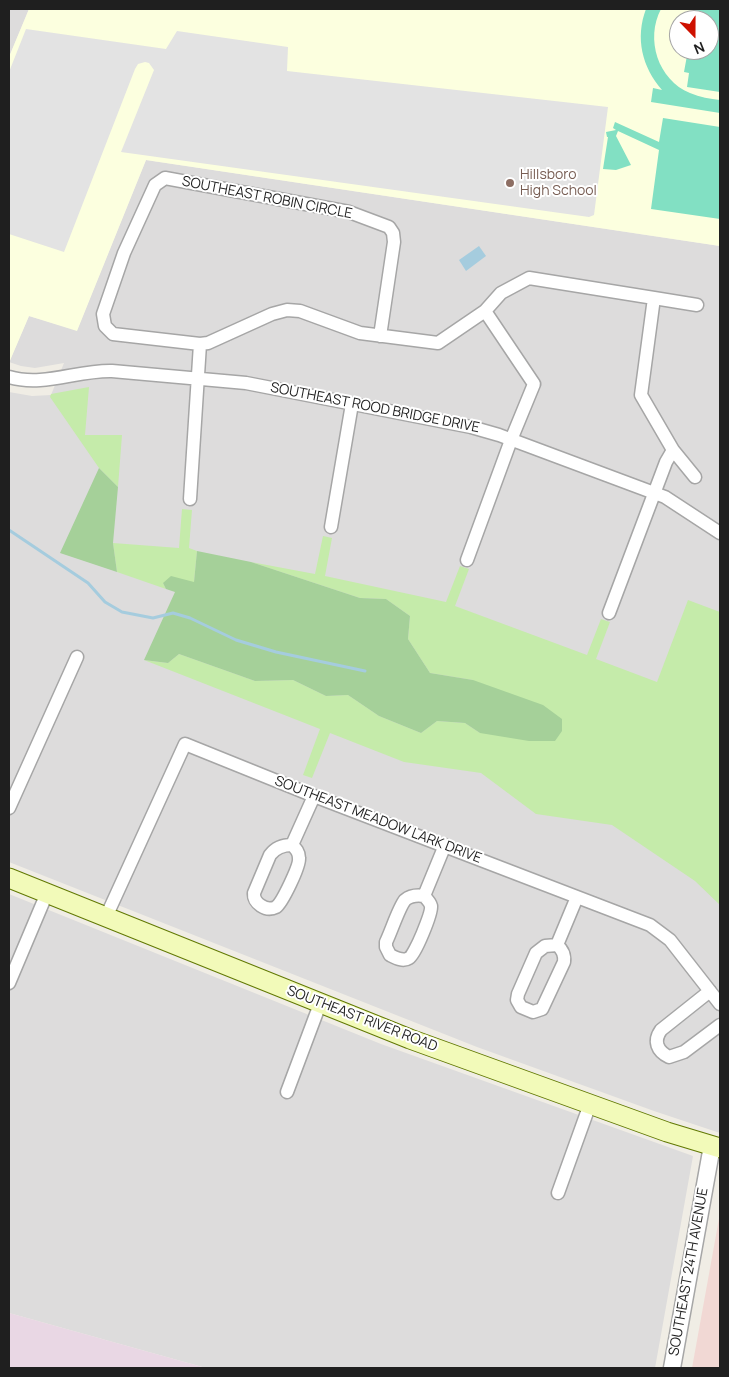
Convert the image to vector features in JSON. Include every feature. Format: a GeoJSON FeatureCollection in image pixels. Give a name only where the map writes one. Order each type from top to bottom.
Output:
{"type":"FeatureCollection","features":[{"type":"Feature","properties":{"kind":"main road","name":"SOUTHEAST RIVER ROAD"},"geometry":{"type":"LineString","coordinates":[[9,878],[418,1042],[716,1147]]}},
{"type":"Feature","properties":{"kind":"street","name":"SOUTHEAST ROBIN CIRCLE"},"geometry":{"type":"LineString","coordinates":[[200,344],[113,334],[105,326],[103,314],[124,253],[155,185],[165,178],[349,212],[389,227],[393,233],[394,242],[380,336]]}},
{"type":"Feature","properties":{"kind":"street"},"geometry":{"type":"LineString","coordinates":[[190,499],[200,344],[208,343],[272,314],[286,310],[300,311],[360,333],[438,343],[485,311],[501,293],[528,278],[697,305]]}},
{"type":"Feature","properties":{"kind":"street"},"geometry":{"type":"LineString","coordinates":[[654,298],[641,395],[673,450],[695,477]]}},
{"type":"Feature","properties":{"kind":"street"},"geometry":{"type":"LineString","coordinates":[[467,560],[511,440],[534,384],[485,311]]}},
{"type":"Feature","properties":{"kind":"street","name":"SOUTHEAST ROOD BRIDGE DRIVE"},"geometry":{"type":"LineString","coordinates":[[9,377],[19,380],[39,381],[92,371],[112,370],[246,383],[471,427],[665,497],[720,533]]}},
{"type":"Feature","properties":{"kind":"street"},"geometry":{"type":"LineString","coordinates":[[331,527],[352,404]]}},
{"type":"Feature","properties":{"kind":"street"},"geometry":{"type":"LineString","coordinates":[[608,613],[666,462],[673,450]]}},
{"type":"Feature","properties":{"kind":"street"},"geometry":{"type":"LineString","coordinates":[[9,808],[77,657]]}},
{"type":"Feature","properties":{"kind":"street","name":"SOUTHEAST MEADOW LARK DRIVE"},"geometry":{"type":"LineString","coordinates":[[106,917],[185,744],[314,796],[650,925],[678,949],[720,1003]]}},
{"type":"Feature","properties":{"kind":"street"},"geometry":{"type":"LineString","coordinates":[[292,845],[314,796]]}},
{"type":"Feature","properties":{"kind":"street"},"geometry":{"type":"LineString","coordinates":[[292,845],[297,851],[299,861],[282,900],[275,907],[269,909],[258,904],[254,893],[270,855],[273,850],[279,847],[292,845]]}},
{"type":"Feature","properties":{"kind":"street"},"geometry":{"type":"LineString","coordinates":[[424,896],[445,845]]}},
{"type":"Feature","properties":{"kind":"street"},"geometry":{"type":"LineString","coordinates":[[9,983],[46,893]]}},
{"type":"Feature","properties":{"kind":"street"},"geometry":{"type":"LineString","coordinates":[[411,896],[424,896],[429,902],[431,912],[413,955],[406,960],[401,960],[390,955],[386,942],[403,903],[411,896]]}},
{"type":"Feature","properties":{"kind":"street"},"geometry":{"type":"LineString","coordinates":[[557,945],[577,897]]}},
{"type":"Feature","properties":{"kind":"street"},"geometry":{"type":"LineString","coordinates":[[557,945],[564,952],[564,962],[545,1005],[538,1011],[533,1012],[521,1007],[517,1000],[518,994],[536,953],[545,946],[557,945]]}},
{"type":"Feature","properties":{"kind":"street"},"geometry":{"type":"LineString","coordinates":[[710,991],[661,1030],[657,1036],[659,1049],[670,1057],[684,1052],[720,1025]]}},
{"type":"Feature","properties":{"kind":"street"},"geometry":{"type":"LineString","coordinates":[[288,1092],[320,1004]]}},
{"type":"Feature","properties":{"kind":"street"},"geometry":{"type":"LineString","coordinates":[[558,1193],[590,1104]]}},
{"type":"Feature","properties":{"kind":"street","name":"SOUTHEAST 24TH AVENUE"},"geometry":{"type":"LineString","coordinates":[[672,1368],[716,1147]]}},
{"type":"Feature","properties":{"kind":"shaded area"},"geometry":{"type":"Polygon","coordinates":[[[9,9],[29,9],[9,57],[9,9]]]}},
{"type":"Feature","properties":{"kind":"shaded area","name":"Hillsboro High School"},"geometry":{"type":"Polygon","coordinates":[[[29,9],[720,9],[720,246],[146,160],[77,331],[29,316],[9,363],[9,57],[29,9]]]}},
{"type":"Feature","properties":{"kind":"shaded area"},"geometry":{"type":"Polygon","coordinates":[[[26,29],[166,49],[177,31],[288,47],[287,71],[608,107],[594,215],[589,217],[121,152],[154,70],[149,63],[145,62],[138,64],[135,69],[64,252],[9,234],[9,72],[26,29]]]}},
{"type":"Feature","properties":{"kind":"shaded area"},"geometry":{"type":"Polygon","coordinates":[[[146,160],[720,246],[720,1133],[477,1047],[9,862],[9,392],[32,396],[51,395],[64,363],[35,368],[9,362],[29,316],[77,330],[146,160]]]}},
{"type":"Feature","properties":{"kind":"shaded area"},"geometry":{"type":"Polygon","coordinates":[[[9,894],[381,1044],[693,1156],[655,1368],[206,1368],[9,1313],[9,894]]]}},
{"type":"Feature","properties":{"kind":"shaded area"},"geometry":{"type":"Polygon","coordinates":[[[720,1213],[720,1368],[692,1368],[720,1213]]]}},
{"type":"Feature","properties":{"kind":"shaded area"},"geometry":{"type":"Polygon","coordinates":[[[9,1313],[206,1368],[9,1368],[9,1313]]]}},
{"type":"Feature","properties":{"kind":"green space"},"geometry":{"type":"Polygon","coordinates":[[[646,9],[661,9],[654,33],[655,45],[663,69],[670,79],[690,93],[720,100],[720,113],[651,102],[653,88],[662,90],[650,72],[642,52],[641,31],[646,9]]]}},
{"type":"Feature","properties":{"kind":"green space"},"geometry":{"type":"Polygon","coordinates":[[[720,9],[720,92],[687,87],[689,73],[684,72],[686,60],[719,60],[719,10],[694,10],[720,9]]]}},
{"type":"Feature","properties":{"kind":"green space"},"geometry":{"type":"Polygon","coordinates":[[[663,118],[720,127],[720,219],[651,209],[659,150],[618,131],[616,136],[631,165],[616,170],[603,169],[608,137],[606,132],[616,130],[613,128],[615,122],[659,142],[663,118]]]}},
{"type":"Feature","properties":{"kind":"green space"},"geometry":{"type":"Polygon","coordinates":[[[89,387],[85,435],[122,435],[118,487],[99,468],[50,397],[51,394],[89,387]]]}},
{"type":"Feature","properties":{"kind":"green space"},"geometry":{"type":"Polygon","coordinates":[[[99,468],[118,487],[113,543],[117,572],[60,553],[99,468]]]}},
{"type":"Feature","properties":{"kind":"green space"},"geometry":{"type":"Polygon","coordinates":[[[182,509],[192,510],[189,548],[197,551],[194,582],[163,583],[166,589],[117,572],[113,543],[179,548],[182,509]]]}},
{"type":"Feature","properties":{"kind":"green space"},"geometry":{"type":"Polygon","coordinates":[[[323,536],[332,538],[325,576],[446,602],[460,566],[469,569],[455,606],[587,655],[601,619],[610,622],[596,659],[657,682],[688,600],[720,612],[720,905],[695,881],[612,825],[536,814],[481,773],[404,762],[330,733],[312,778],[303,775],[320,729],[144,660],[168,663],[179,654],[255,681],[293,680],[326,696],[348,695],[379,716],[421,733],[437,721],[465,723],[480,733],[473,680],[430,673],[408,639],[410,616],[386,599],[360,598],[251,562],[315,574],[323,536]]]}},
{"type":"Feature","properties":{"kind":"green space"},"geometry":{"type":"Polygon","coordinates":[[[197,551],[251,562],[360,598],[386,599],[410,616],[408,639],[430,673],[473,680],[543,705],[562,719],[562,731],[555,741],[529,741],[480,733],[465,723],[437,721],[421,733],[379,716],[348,695],[326,696],[293,680],[255,681],[179,654],[168,663],[144,660],[175,592],[166,589],[163,583],[171,576],[194,582],[197,551]]]}},
{"type":"Feature","properties":{"kind":"water"},"geometry":{"type":"Polygon","coordinates":[[[479,246],[486,256],[466,271],[459,260],[479,246]]]}},
{"type":"Feature","properties":{"kind":"waterway"},"geometry":{"type":"LineString","coordinates":[[9,530],[88,583],[105,602],[122,612],[153,618],[173,613],[190,618],[236,640],[276,652],[365,671]]}},
{"type":"Feature","properties":{"kind":"place","name":"Hillsboro High School"},"geometry":{"type":"Point","coordinates":[510,183]}}]}
